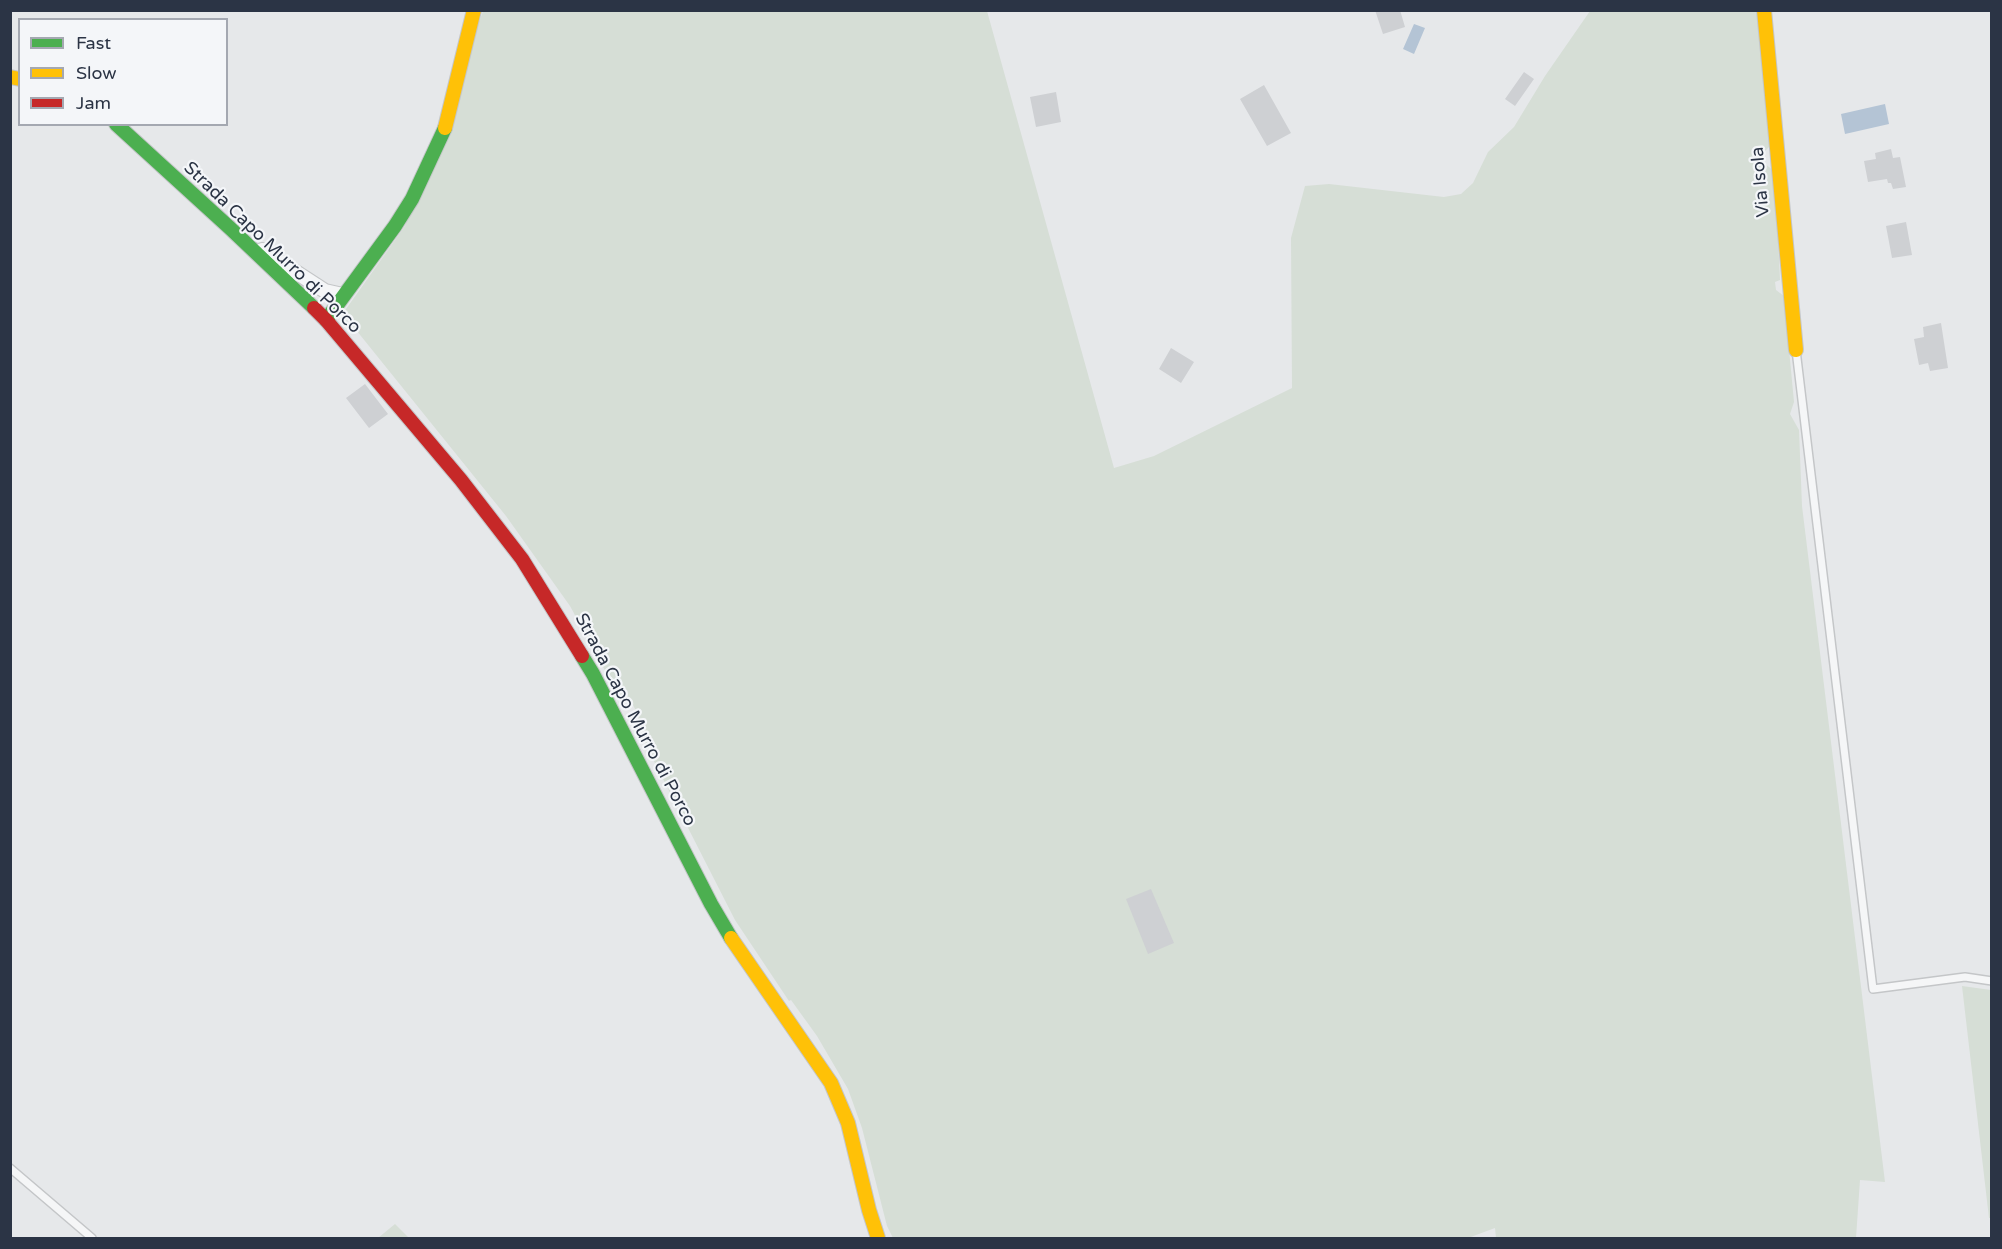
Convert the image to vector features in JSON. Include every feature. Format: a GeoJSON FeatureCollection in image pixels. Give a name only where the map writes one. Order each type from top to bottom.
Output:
{"type":"FeatureCollection","features":[{"type":"Feature","properties":{"kind":"street"},"geometry":{"type":"LineString","coordinates":[[326,320],[412,199],[445,129],[474,10]]}},
{"type":"Feature","properties":{"kind":"street","name":"Via Isola"},"geometry":{"type":"LineString","coordinates":[[1764,10],[1796,350]]}},
{"type":"Feature","properties":{"kind":"street","name":"Strada Capo Murro di Porco"},"geometry":{"type":"LineString","coordinates":[[118,126],[326,320],[461,480],[522,559],[593,674],[711,904],[737,948],[831,1083],[848,1123],[878,1239]]}},
{"type":"Feature","properties":{"kind":"street"},"geometry":{"type":"LineString","coordinates":[[231,229],[325,291],[343,295]]}},
{"type":"Feature","properties":{"kind":"lane"},"geometry":{"type":"LineString","coordinates":[[1796,350],[1873,989],[1965,977],[1992,981]]}},
{"type":"Feature","properties":{"kind":"lane"},"geometry":{"type":"LineString","coordinates":[[10,1168],[92,1239]]}},
{"type":"Feature","properties":{"kind":"shaded area"},"geometry":{"type":"Polygon","coordinates":[[[483,11],[987,11],[1114,468],[1154,456],[1292,388],[1291,238],[1305,186],[1329,184],[1444,197],[1461,194],[1473,183],[1488,152],[1514,127],[1545,76],[1590,11],[1759,11],[1771,145],[1763,153],[1763,162],[1775,172],[1780,280],[1775,282],[1776,290],[1784,296],[1794,402],[1790,414],[1799,430],[1802,506],[1885,1182],[1860,1180],[1856,1238],[1496,1238],[1495,1228],[1468,1238],[893,1238],[887,1226],[862,1128],[848,1089],[817,1036],[791,1000],[789,1001],[735,920],[632,718],[635,709],[631,701],[620,698],[570,606],[506,516],[344,315],[405,226],[483,11]]]}},
{"type":"Feature","properties":{"kind":"shaded area"},"geometry":{"type":"Polygon","coordinates":[[[1962,986],[1991,990],[1991,1218],[1989,1218],[1962,986]]]}},
{"type":"Feature","properties":{"kind":"shaded area"},"geometry":{"type":"Polygon","coordinates":[[[395,1224],[409,1238],[378,1238],[395,1224]]]}},
{"type":"Feature","properties":{"kind":"water"},"geometry":{"type":"Polygon","coordinates":[[[1414,24],[1425,28],[1414,54],[1403,49],[1414,24]]]}},
{"type":"Feature","properties":{"kind":"water"},"geometry":{"type":"Polygon","coordinates":[[[1885,104],[1889,124],[1845,134],[1841,114],[1885,104]]]}},
{"type":"Feature","properties":{"kind":"building"},"geometry":{"type":"Polygon","coordinates":[[[1375,10],[1400,10],[1405,27],[1383,34],[1375,10]]]}},
{"type":"Feature","properties":{"kind":"building"},"geometry":{"type":"Polygon","coordinates":[[[1524,72],[1534,79],[1515,106],[1505,99],[1524,72]]]}},
{"type":"Feature","properties":{"kind":"building"},"geometry":{"type":"Polygon","coordinates":[[[1264,85],[1291,133],[1267,146],[1240,99],[1264,85]]]}},
{"type":"Feature","properties":{"kind":"building"},"geometry":{"type":"Polygon","coordinates":[[[1056,92],[1061,122],[1036,127],[1030,97],[1056,92]]]}},
{"type":"Feature","properties":{"kind":"building"},"geometry":{"type":"Polygon","coordinates":[[[1891,149],[1893,158],[1900,157],[1906,187],[1893,189],[1887,179],[1868,182],[1864,161],[1876,159],[1875,153],[1891,149]]]}},
{"type":"Feature","properties":{"kind":"building"},"geometry":{"type":"Polygon","coordinates":[[[1906,222],[1912,255],[1892,258],[1886,226],[1906,222]]]}},
{"type":"Feature","properties":{"kind":"building"},"geometry":{"type":"Polygon","coordinates":[[[1941,323],[1948,368],[1930,371],[1928,363],[1919,365],[1914,339],[1924,337],[1923,327],[1941,323]]]}},
{"type":"Feature","properties":{"kind":"building"},"geometry":{"type":"Polygon","coordinates":[[[1171,348],[1194,362],[1181,383],[1159,369],[1171,348]]]}},
{"type":"Feature","properties":{"kind":"building"},"geometry":{"type":"Polygon","coordinates":[[[365,384],[388,414],[369,428],[346,398],[365,384]]]}},
{"type":"Feature","properties":{"kind":"building"},"geometry":{"type":"Polygon","coordinates":[[[1151,889],[1174,943],[1148,954],[1126,899],[1151,889]]]}},
{"type":"Feature","properties":{"kind":"traffic: fast"},"geometry":{"type":"LineString","coordinates":[[118,126],[314,308]]}},
{"type":"Feature","properties":{"kind":"traffic: fast"},"geometry":{"type":"LineString","coordinates":[[326,320],[412,199],[445,128]]}},
{"type":"Feature","properties":{"kind":"traffic: fast"},"geometry":{"type":"LineString","coordinates":[[582,656],[731,938]]}},
{"type":"Feature","properties":{"kind":"traffic: slow"},"geometry":{"type":"LineString","coordinates":[[445,128],[474,10]]}},
{"type":"Feature","properties":{"kind":"traffic: slow"},"geometry":{"type":"LineString","coordinates":[[1764,10],[1796,350]]}},
{"type":"Feature","properties":{"kind":"traffic: slow"},"geometry":{"type":"LineString","coordinates":[[10,77],[18,79]]}},
{"type":"Feature","properties":{"kind":"traffic: slow"},"geometry":{"type":"LineString","coordinates":[[731,938],[831,1083],[848,1123],[878,1238]]}},
{"type":"Feature","properties":{"kind":"traffic: jam"},"geometry":{"type":"LineString","coordinates":[[314,308],[461,480],[522,559],[582,656]]}}]}
